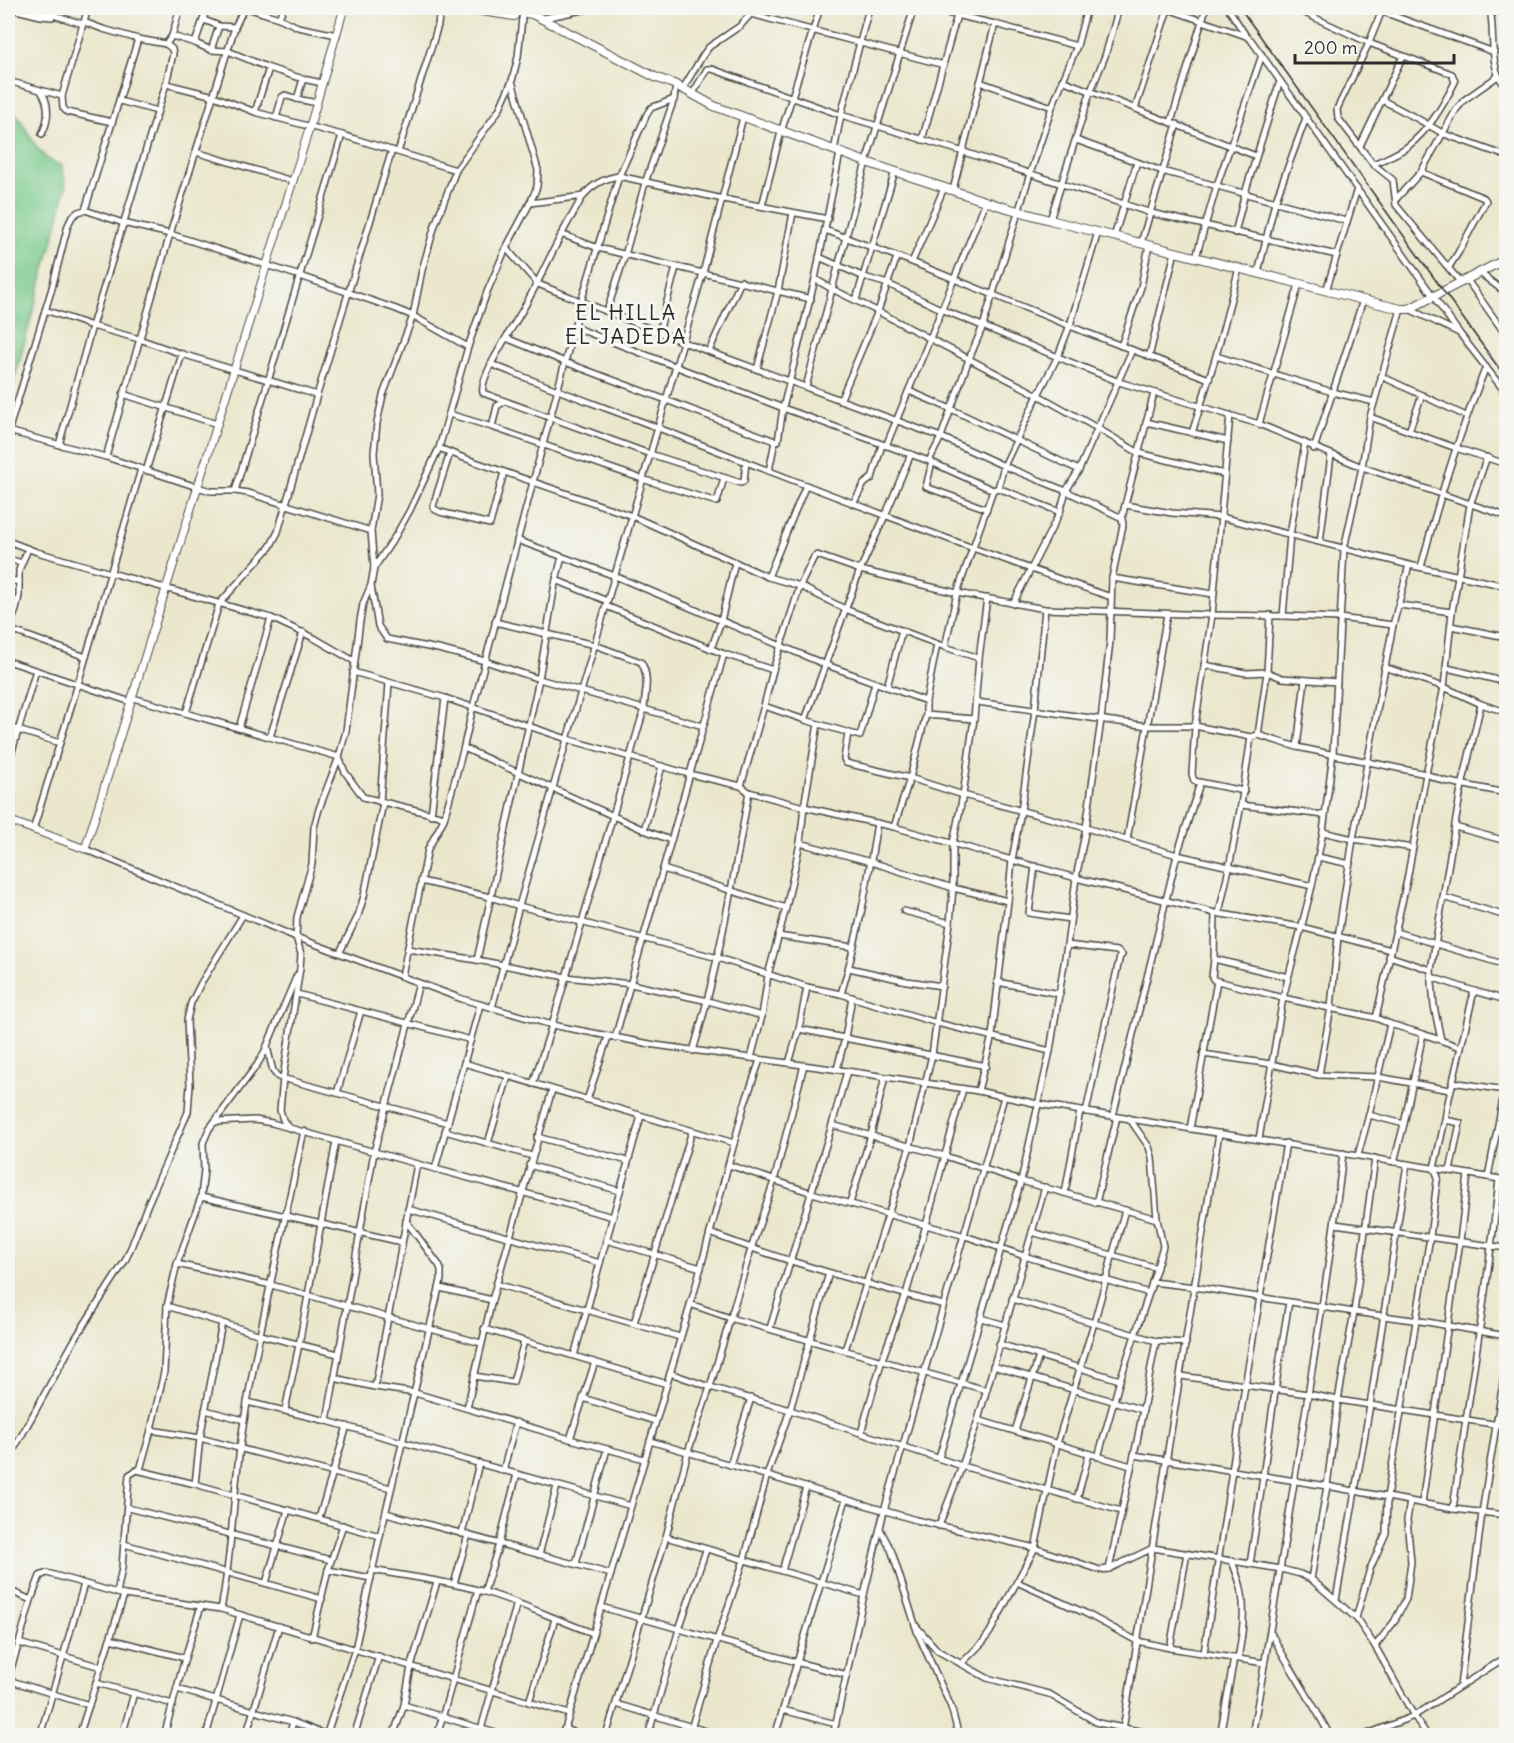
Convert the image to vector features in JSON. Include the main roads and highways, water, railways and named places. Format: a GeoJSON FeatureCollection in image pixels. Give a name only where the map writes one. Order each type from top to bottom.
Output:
{"type":"FeatureCollection","features":[{"type":"Feature","properties":{"kind":"main road"},"geometry":{"type":"LineString","coordinates":[[463,8],[522,18],[531,14]]}},
{"type":"Feature","properties":{"kind":"main road"},"geometry":{"type":"LineString","coordinates":[[498,8],[531,14],[714,106],[837,152],[1018,211],[1326,291],[1405,309],[1434,297],[1506,259]]}},
{"type":"Feature","properties":{"kind":"railway"},"geometry":{"type":"LineString","coordinates":[[1240,8],[1506,378]]}},
{"type":"Feature","properties":{"kind":"district","name":"EL HILLA EL JADEDA"},"geometry":{"type":"Point","coordinates":[626,325]}}]}
